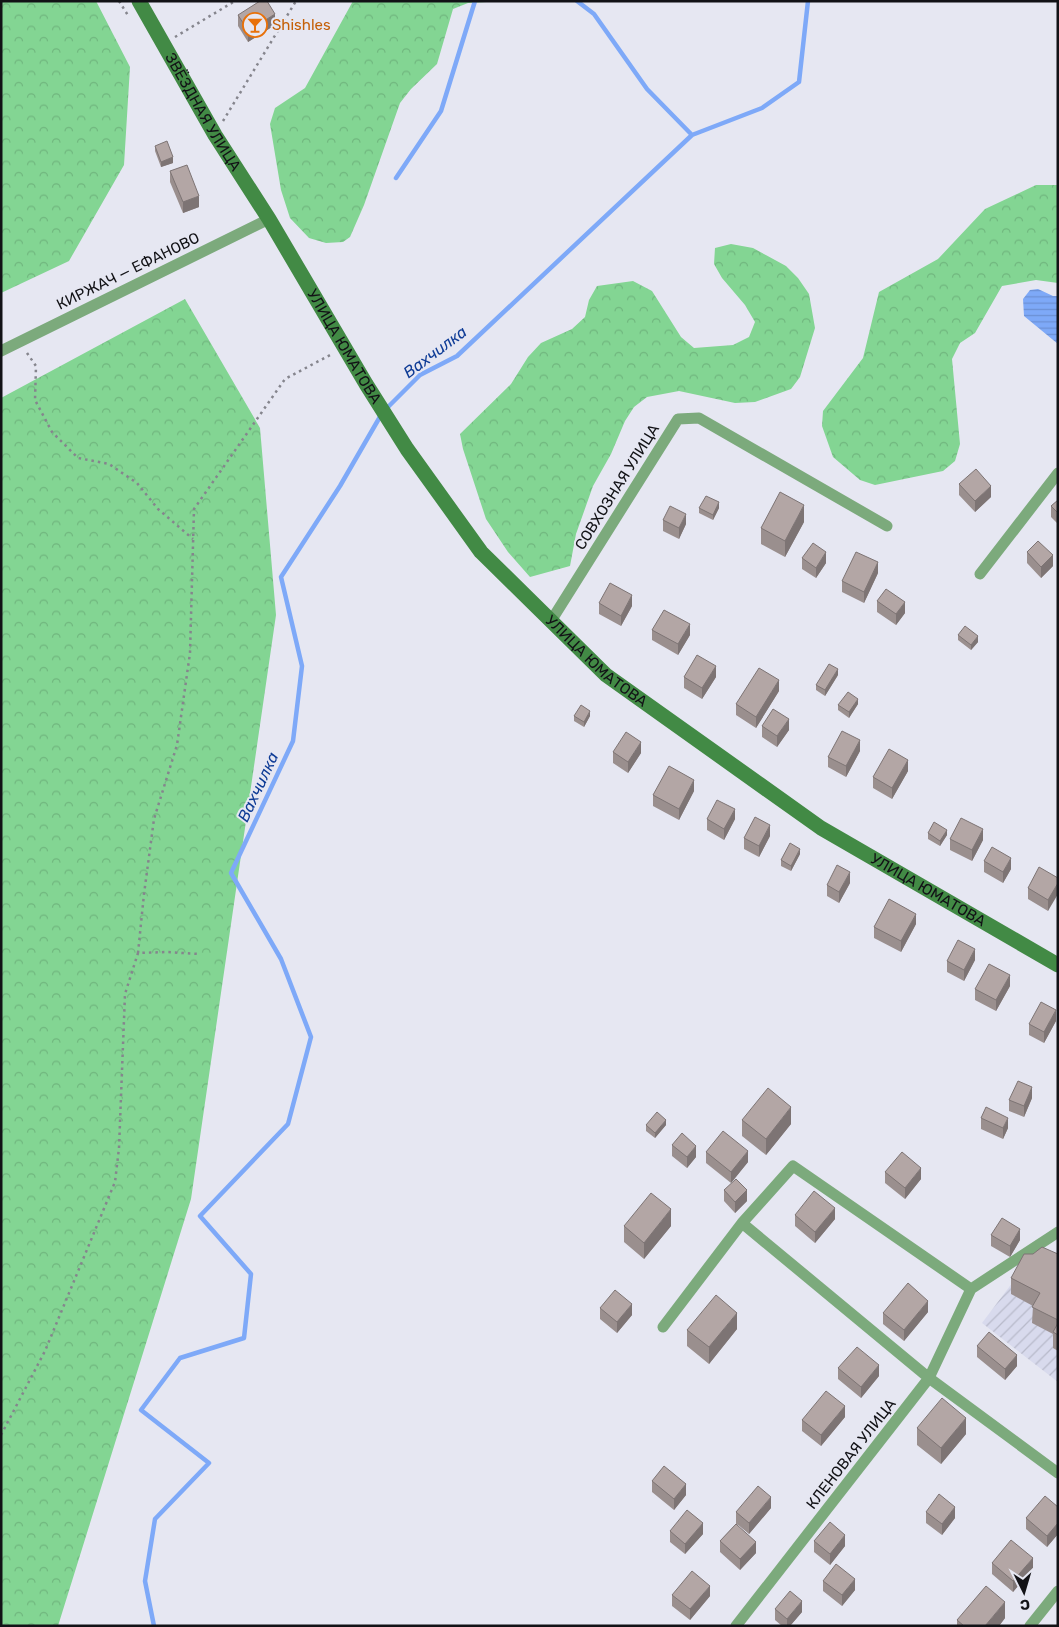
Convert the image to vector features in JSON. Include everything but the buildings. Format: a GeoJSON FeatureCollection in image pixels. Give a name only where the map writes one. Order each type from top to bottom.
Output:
{"type":"FeatureCollection","features":[{"type":"Feature","properties":{"kind":"main road","name":"ЗВЁЗДНАЯ УЛИЦА"},"geometry":{"type":"LineString","coordinates":[[140,1],[214,135],[269,219]]}},
{"type":"Feature","properties":{"kind":"main road","name":"УЛИЦА ЮМАТОВА"},"geometry":{"type":"LineString","coordinates":[[269,219],[366,384],[407,449],[482,552],[606,675],[821,828],[1058,966]]}},
{"type":"Feature","properties":{"kind":"street","name":"КИРЖАЧ — ЕФАНОВО"},"geometry":{"type":"LineString","coordinates":[[1,351],[269,219]]}},
{"type":"Feature","properties":{"kind":"street","name":"СОВХОЗНАЯ УЛИЦА"},"geometry":{"type":"LineString","coordinates":[[551,621],[678,419],[700,418],[887,526]]}},
{"type":"Feature","properties":{"kind":"street"},"geometry":{"type":"LineString","coordinates":[[980,574],[1058,473]]}},
{"type":"Feature","properties":{"kind":"street"},"geometry":{"type":"LineString","coordinates":[[663,1327],[742,1223],[793,1166],[971,1289],[1058,1232]]}},
{"type":"Feature","properties":{"kind":"street"},"geometry":{"type":"LineString","coordinates":[[742,1223],[929,1378],[1058,1473]]}},
{"type":"Feature","properties":{"kind":"street","name":"КЛЕНОВАЯ УЛИЦА"},"geometry":{"type":"LineString","coordinates":[[736,1626],[929,1378],[971,1289]]}},
{"type":"Feature","properties":{"kind":"street"},"geometry":{"type":"LineString","coordinates":[[1030,1626],[1058,1591]]}},
{"type":"Feature","properties":{"kind":"path"},"geometry":{"type":"LineString","coordinates":[[163,44],[235,1]]}},
{"type":"Feature","properties":{"kind":"path"},"geometry":{"type":"LineString","coordinates":[[214,135],[296,1]]}},
{"type":"Feature","properties":{"kind":"path"},"geometry":{"type":"LineString","coordinates":[[19,342],[36,366],[35,400],[52,432],[78,458],[109,464],[137,483],[158,509],[193,539]]}},
{"type":"Feature","properties":{"kind":"path"},"geometry":{"type":"LineString","coordinates":[[1,1435],[45,1351],[115,1182],[119,1148],[125,994],[138,953],[154,819],[177,745],[190,653],[194,509],[285,379],[344,347]]}},
{"type":"Feature","properties":{"kind":"path"},"geometry":{"type":"LineString","coordinates":[[138,953],[199,954]]}},
{"type":"Feature","properties":{"kind":"shaded area"},"geometry":{"type":"Polygon","coordinates":[[[1058,1255],[1058,1382],[982,1323],[1022,1270],[1058,1255]]]}},
{"type":"Feature","properties":{"kind":"green space"},"geometry":{"type":"Polygon","coordinates":[[[1,1],[96,1],[130,67],[124,165],[69,261],[1,293],[1,1]]]}},
{"type":"Feature","properties":{"kind":"green space"},"geometry":{"type":"Polygon","coordinates":[[[353,1],[505,1],[468,3],[453,9],[437,64],[411,89],[400,103],[364,205],[350,237],[343,242],[326,243],[309,238],[290,218],[281,190],[270,124],[275,108],[305,88],[353,1]]]}},
{"type":"Feature","properties":{"kind":"green space"},"geometry":{"type":"Polygon","coordinates":[[[1036,185],[1058,185],[1058,283],[1036,280],[1002,286],[975,333],[960,343],[952,359],[960,444],[955,461],[943,471],[875,485],[860,480],[833,457],[822,426],[823,411],[863,358],[879,292],[938,259],[985,209],[1036,185]]]}},
{"type":"Feature","properties":{"kind":"green space"},"geometry":{"type":"Polygon","coordinates":[[[731,244],[753,248],[786,266],[798,278],[809,294],[815,328],[800,377],[791,389],[755,402],[735,403],[679,391],[647,397],[634,407],[625,421],[611,454],[593,486],[576,534],[570,566],[530,577],[508,552],[486,519],[463,449],[460,434],[511,384],[528,357],[541,343],[572,329],[585,317],[589,300],[597,286],[633,281],[652,291],[681,337],[694,348],[733,345],[749,337],[755,322],[745,305],[722,278],[714,264],[715,248],[731,244]]]}},
{"type":"Feature","properties":{"kind":"green space"},"geometry":{"type":"Polygon","coordinates":[[[185,299],[260,428],[276,615],[191,1199],[58,1626],[1,1626],[1,398],[185,299]]]}},
{"type":"Feature","properties":{"kind":"water"},"geometry":{"type":"Polygon","coordinates":[[[1038,289],[1053,296],[1058,296],[1058,344],[1024,316],[1023,299],[1030,290],[1038,289]]]}},
{"type":"Feature","properties":{"kind":"waterway"},"geometry":{"type":"LineString","coordinates":[[396,178],[441,111],[475,1]]}},
{"type":"Feature","properties":{"kind":"waterway"},"geometry":{"type":"LineString","coordinates":[[577,1],[594,14],[647,89],[692,135]]}},
{"type":"Feature","properties":{"kind":"waterway","name":"Вахчилка"},"geometry":{"type":"LineString","coordinates":[[386,409],[420,375],[457,356],[692,135],[762,108],[799,82],[808,1]]}},
{"type":"Feature","properties":{"kind":"waterway","name":"Вахчилка"},"geometry":{"type":"LineString","coordinates":[[154,1626],[145,1581],[155,1519],[209,1463],[141,1410],[180,1358],[244,1338],[251,1274],[200,1216],[288,1124],[311,1037],[281,959],[231,873],[293,741],[302,666],[281,577],[340,486],[381,415]]}},
{"type":"Feature","properties":{"kind":"place","name":"Shishles"},"geometry":{"type":"Point","coordinates":[255,25]}}]}
